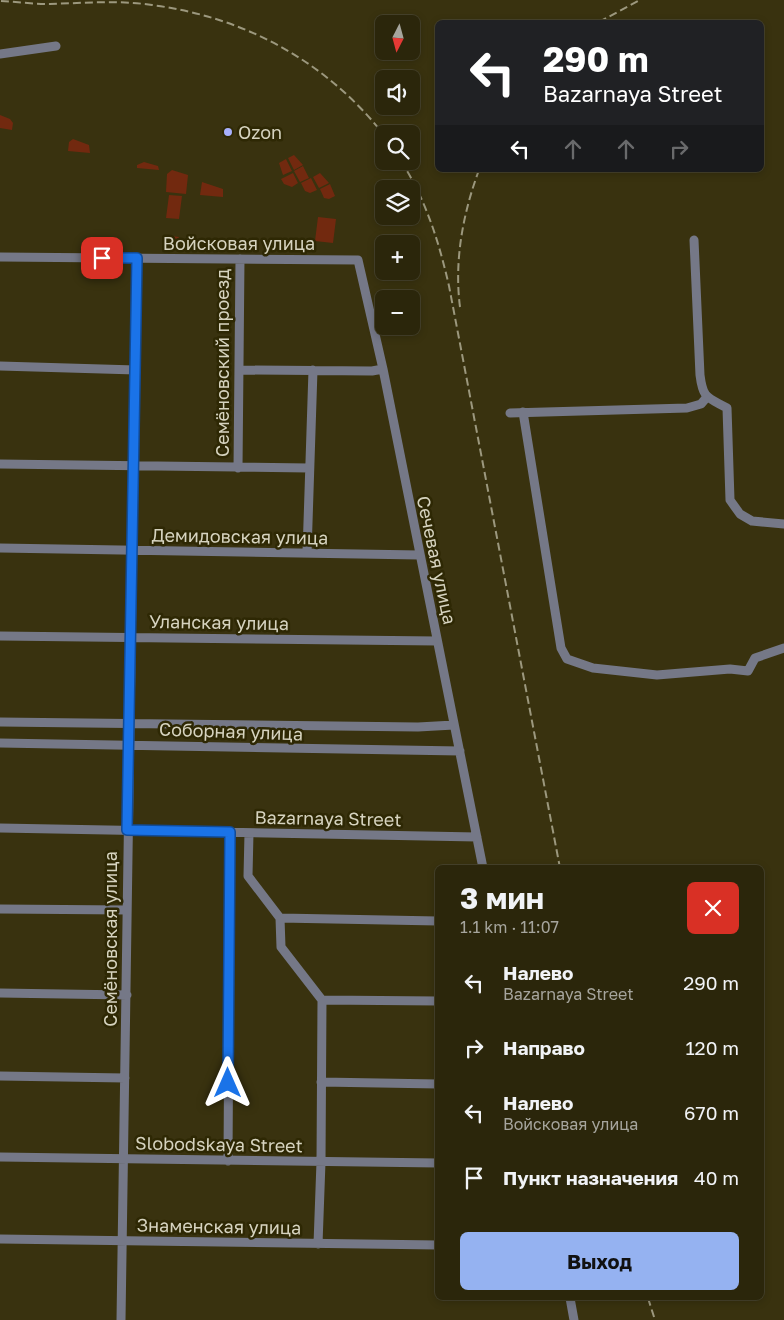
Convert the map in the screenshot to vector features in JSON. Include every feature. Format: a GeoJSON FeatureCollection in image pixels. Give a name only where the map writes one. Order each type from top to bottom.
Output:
{"type":"FeatureCollection","features":[{"type":"Feature","properties":{"kind":"street"},"geometry":{"type":"LineString","coordinates":[[0,54],[56,46]]}},
{"type":"Feature","properties":{"kind":"street"},"geometry":{"type":"LineString","coordinates":[[694,240],[702,391],[707,397],[727,408],[730,500],[740,514],[752,521],[784,524]]}},
{"type":"Feature","properties":{"kind":"street","name":"Войсковая улица"},"geometry":{"type":"LineString","coordinates":[[0,257],[358,260]]}},
{"type":"Feature","properties":{"kind":"street","name":"Семёновская улица"},"geometry":{"type":"LineString","coordinates":[[120,1320],[126,1078],[127,830],[137,258]]}},
{"type":"Feature","properties":{"kind":"street","name":"Семёновский проезд"},"geometry":{"type":"LineString","coordinates":[[238,468],[240,259]]}},
{"type":"Feature","properties":{"kind":"street","name":"Сечевая улица"},"geometry":{"type":"LineString","coordinates":[[358,260],[438,641],[482,865]]}},
{"type":"Feature","properties":{"kind":"street"},"geometry":{"type":"LineString","coordinates":[[0,366],[136,370]]}},
{"type":"Feature","properties":{"kind":"street"},"geometry":{"type":"LineString","coordinates":[[239,370],[372,371],[382,369]]}},
{"type":"Feature","properties":{"kind":"street"},"geometry":{"type":"LineString","coordinates":[[307,553],[313,370]]}},
{"type":"Feature","properties":{"kind":"street"},"geometry":{"type":"LineString","coordinates":[[510,413],[687,408],[700,404],[707,397]]}},
{"type":"Feature","properties":{"kind":"street"},"geometry":{"type":"LineString","coordinates":[[523,412],[561,648],[567,659],[593,668],[657,675],[730,669],[748,671],[755,658],[784,648]]}},
{"type":"Feature","properties":{"kind":"street"},"geometry":{"type":"LineString","coordinates":[[0,464],[309,468]]}},
{"type":"Feature","properties":{"kind":"street","name":"Демидовская улица"},"geometry":{"type":"LineString","coordinates":[[0,548],[420,555]]}},
{"type":"Feature","properties":{"kind":"street","name":"Уланская улица"},"geometry":{"type":"LineString","coordinates":[[0,636],[438,641]]}},
{"type":"Feature","properties":{"kind":"street"},"geometry":{"type":"LineString","coordinates":[[0,722],[418,727],[454,725]]}},
{"type":"Feature","properties":{"kind":"street","name":"Соборная улица"},"geometry":{"type":"LineString","coordinates":[[0,743],[460,751]]}},
{"type":"Feature","properties":{"kind":"street","name":"Bazarnaya Street"},"geometry":{"type":"LineString","coordinates":[[0,828],[476,836]]}},
{"type":"Feature","properties":{"kind":"street"},"geometry":{"type":"LineString","coordinates":[[228,1161],[230,832]]}},
{"type":"Feature","properties":{"kind":"street"},"geometry":{"type":"LineString","coordinates":[[249,833],[248,876],[280,918],[281,947],[322,1000],[321,1162],[318,1244]]}},
{"type":"Feature","properties":{"kind":"street"},"geometry":{"type":"LineString","coordinates":[[0,909],[127,910]]}},
{"type":"Feature","properties":{"kind":"street"},"geometry":{"type":"LineString","coordinates":[[280,918],[435,921]]}},
{"type":"Feature","properties":{"kind":"street"},"geometry":{"type":"LineString","coordinates":[[0,993],[127,995]]}},
{"type":"Feature","properties":{"kind":"street"},"geometry":{"type":"LineString","coordinates":[[322,1000],[435,1002]]}},
{"type":"Feature","properties":{"kind":"street"},"geometry":{"type":"LineString","coordinates":[[0,1076],[126,1078]]}},
{"type":"Feature","properties":{"kind":"street"},"geometry":{"type":"LineString","coordinates":[[321,1082],[435,1084]]}},
{"type":"Feature","properties":{"kind":"street","name":"Slobodskaya Street"},"geometry":{"type":"LineString","coordinates":[[0,1157],[435,1163]]}},
{"type":"Feature","properties":{"kind":"street","name":"Знаменская улица"},"geometry":{"type":"LineString","coordinates":[[0,1239],[435,1245]]}},
{"type":"Feature","properties":{"kind":"street"},"geometry":{"type":"LineString","coordinates":[[570,1300],[574,1320]]}},
{"type":"Feature","properties":{"kind":"shaded area"},"geometry":{"type":"Polygon","coordinates":[[[0,115],[10,119],[13,123],[12,130],[0,128],[0,115]]]}},
{"type":"Feature","properties":{"kind":"shaded area"},"geometry":{"type":"Polygon","coordinates":[[[73,139],[89,145],[90,153],[68,151],[69,142],[73,139]]]}},
{"type":"Feature","properties":{"kind":"shaded area"},"geometry":{"type":"Polygon","coordinates":[[[294,155],[303,165],[294,170],[288,158],[294,155]]]}},
{"type":"Feature","properties":{"kind":"shaded area"},"geometry":{"type":"Polygon","coordinates":[[[286,159],[292,171],[283,175],[279,163],[286,159]]]}},
{"type":"Feature","properties":{"kind":"shaded area"},"geometry":{"type":"Polygon","coordinates":[[[144,162],[158,166],[159,170],[137,168],[137,165],[144,162]]]}},
{"type":"Feature","properties":{"kind":"shaded area"},"geometry":{"type":"Polygon","coordinates":[[[303,166],[309,178],[300,182],[294,171],[303,166]]]}},
{"type":"Feature","properties":{"kind":"shaded area"},"geometry":{"type":"Polygon","coordinates":[[[172,170],[188,175],[186,194],[166,192],[167,174],[172,170]]]}},
{"type":"Feature","properties":{"kind":"shaded area"},"geometry":{"type":"Polygon","coordinates":[[[293,173],[298,183],[292,187],[284,184],[281,179],[293,173]]]}},
{"type":"Feature","properties":{"kind":"shaded area"},"geometry":{"type":"Polygon","coordinates":[[[320,173],[329,183],[319,188],[313,177],[320,173]]]}},
{"type":"Feature","properties":{"kind":"shaded area"},"geometry":{"type":"Polygon","coordinates":[[[311,178],[317,190],[310,193],[305,191],[301,183],[311,178]]]}},
{"type":"Feature","properties":{"kind":"shaded area"},"geometry":{"type":"Polygon","coordinates":[[[202,182],[223,189],[223,197],[200,195],[202,182]]]}},
{"type":"Feature","properties":{"kind":"shaded area"},"geometry":{"type":"Polygon","coordinates":[[[330,184],[335,196],[329,199],[324,198],[320,189],[330,184]]]}},
{"type":"Feature","properties":{"kind":"shaded area"},"geometry":{"type":"Polygon","coordinates":[[[169,195],[182,196],[179,219],[166,218],[169,195]]]}},
{"type":"Feature","properties":{"kind":"shaded area"},"geometry":{"type":"Polygon","coordinates":[[[318,217],[336,219],[333,243],[315,241],[318,217]]]}},
{"type":"Feature","properties":{"kind":"shaded area"},"geometry":{"type":"Polygon","coordinates":[[[163,235],[179,237],[178,244],[163,242],[163,235]]]}},
{"type":"Feature","properties":{"kind":"railway"},"geometry":{"type":"LineString","coordinates":[[603,20],[640,0]]}},
{"type":"Feature","properties":{"kind":"railway"},"geometry":{"type":"LineString","coordinates":[[1,1],[44,4],[139,3],[186,11],[219,20],[251,32],[281,47],[309,65],[336,85],[375,125]]}},
{"type":"Feature","properties":{"kind":"railway"},"geometry":{"type":"LineString","coordinates":[[406,170],[418,191],[431,222],[449,286],[559,865]]}},
{"type":"Feature","properties":{"kind":"railway"},"geometry":{"type":"LineString","coordinates":[[460,307],[458,272],[461,237],[468,203],[478,172]]}},
{"type":"Feature","properties":{"kind":"railway"},"geometry":{"type":"LineString","coordinates":[[649,1300],[655,1320]]}},
{"type":"Feature","properties":{"kind":"place","name":"Ozon"},"geometry":{"type":"Point","coordinates":[228,132]}},
{"type":"Feature","properties":{"kind":"route"},"geometry":{"type":"LineString","coordinates":[[102,258],[137,258],[127,830],[230,832],[228,1083]]}}]}
